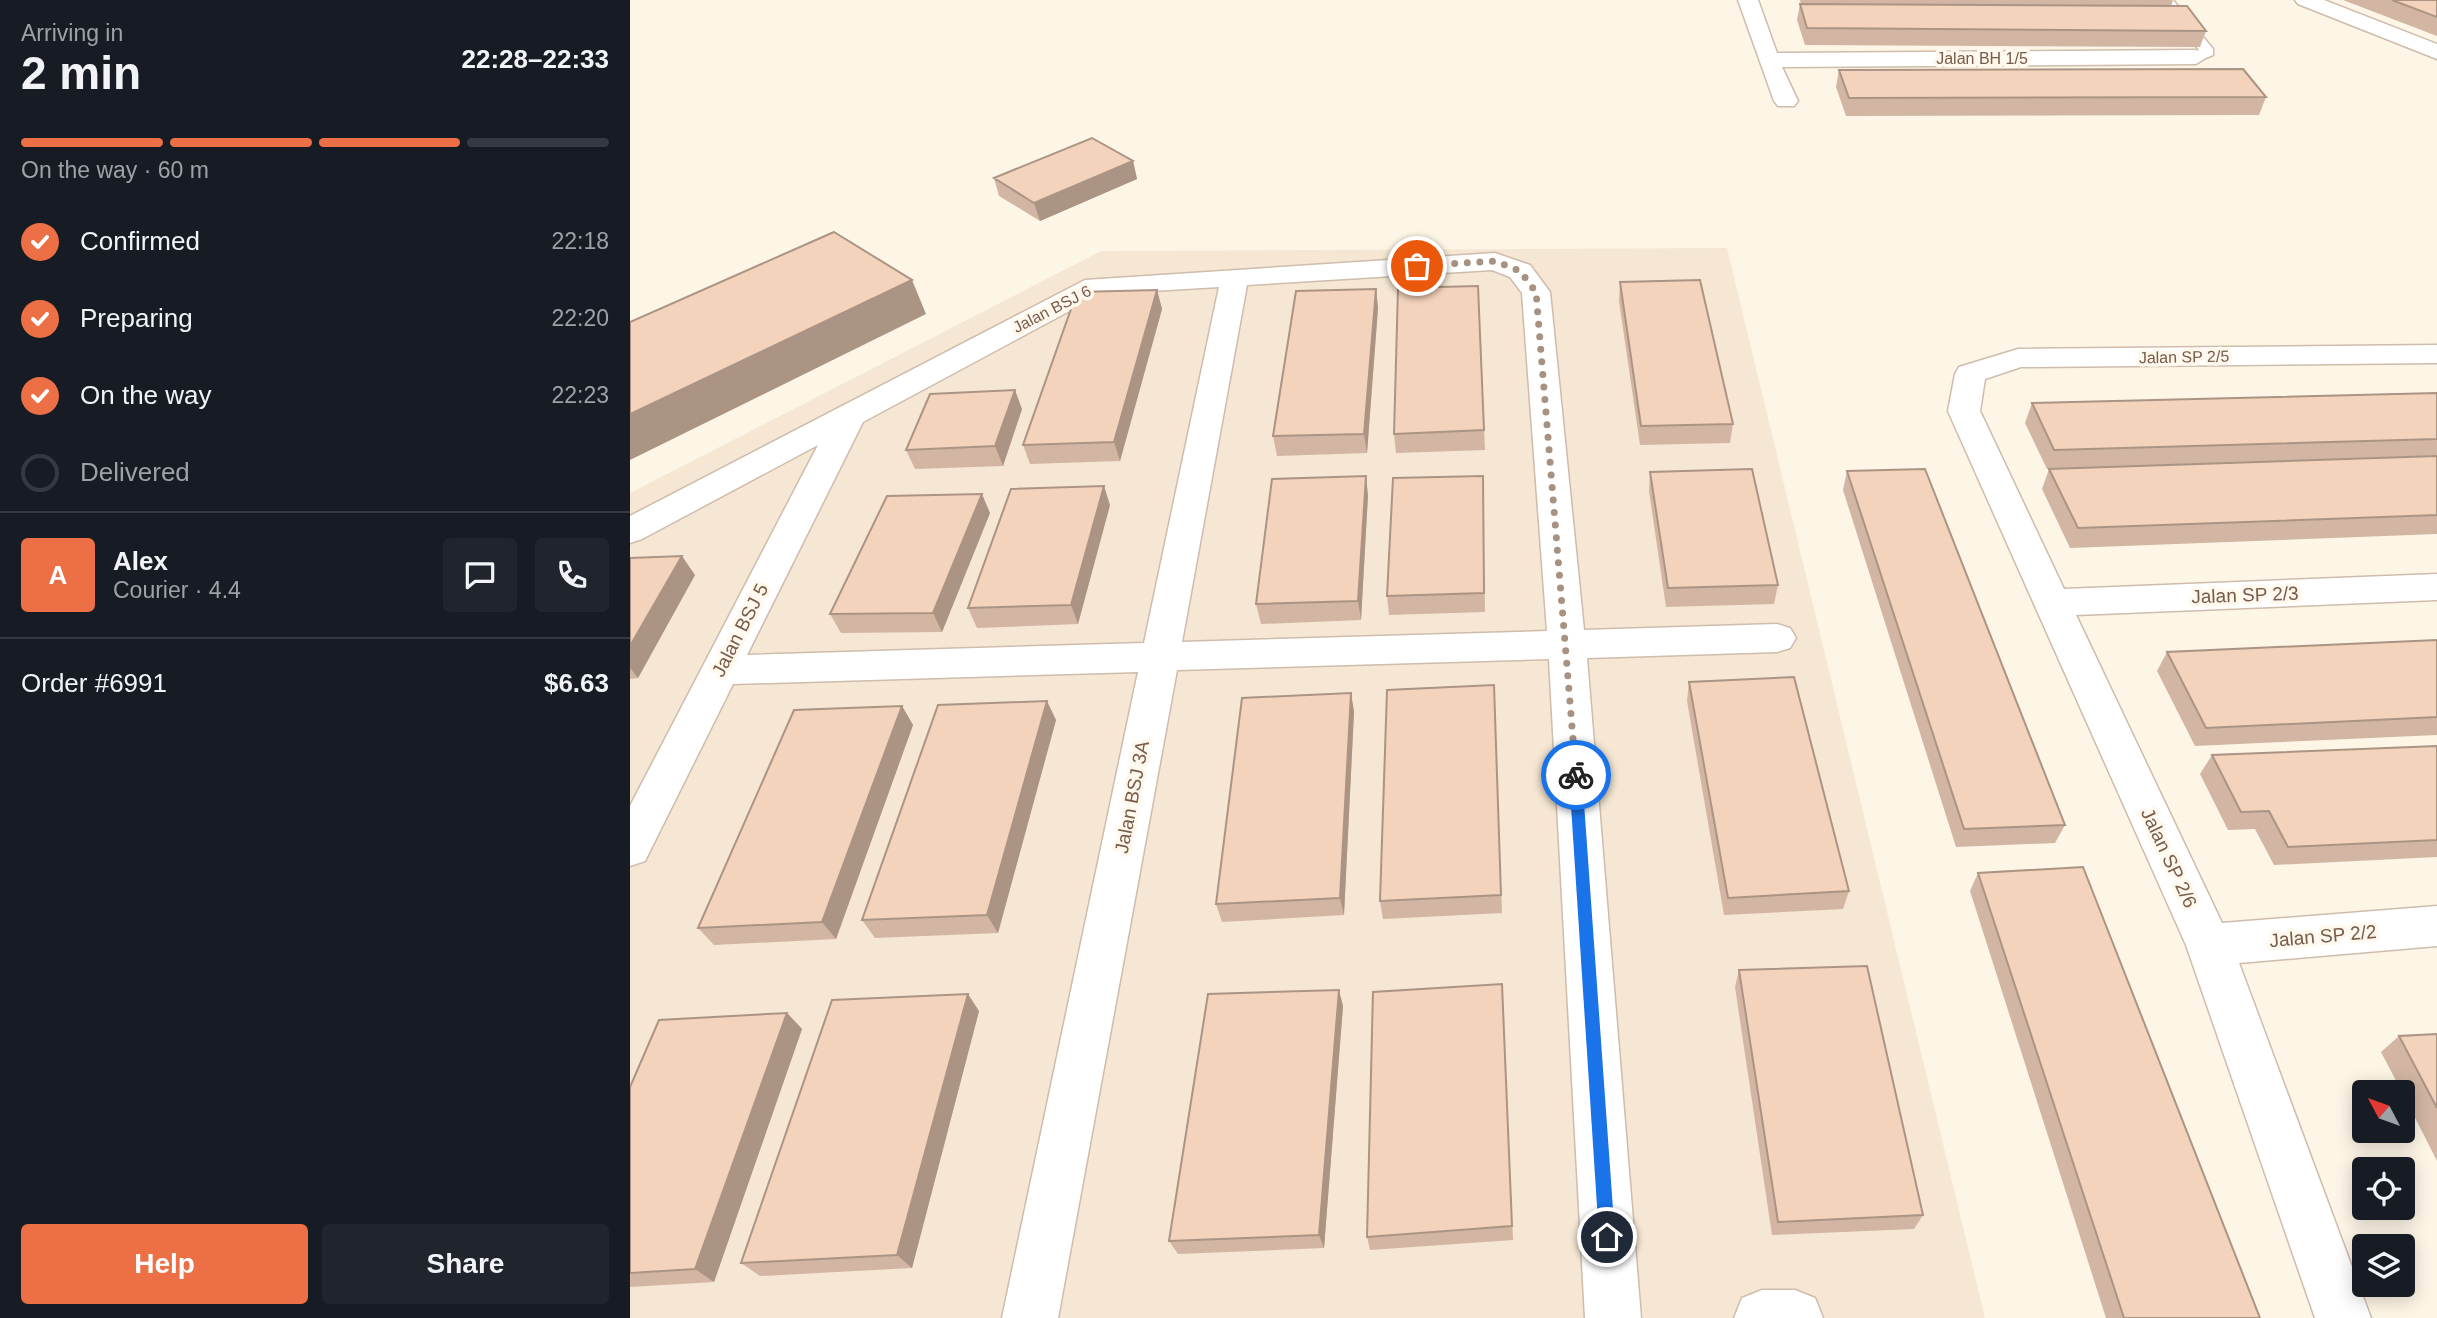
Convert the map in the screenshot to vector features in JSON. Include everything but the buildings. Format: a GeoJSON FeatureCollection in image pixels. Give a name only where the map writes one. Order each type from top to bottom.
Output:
{"type":"FeatureCollection","features":[{"type":"Feature","properties":{"kind":"street"},"geometry":{"type":"LineString","coordinates":[[1748,0],[1768,60],[1786,101]]}},
{"type":"Feature","properties":{"kind":"street"},"geometry":{"type":"LineString","coordinates":[[2305,0],[2437,51]]}},
{"type":"Feature","properties":{"kind":"street","name":"Jalan BH 1/5"},"geometry":{"type":"LineString","coordinates":[[1768,60],[2196,57]]}},
{"type":"Feature","properties":{"kind":"street","name":"Jalan BSJ 6"},"geometry":{"type":"LineString","coordinates":[[630,531],[1095,286],[1495,261],[1520,271],[1536,292],[1567,646]]}},
{"type":"Feature","properties":{"kind":"street","name":"Jalan BSJ 3A"},"geometry":{"type":"LineString","coordinates":[[1030,1318],[1235,276]]}},
{"type":"Feature","properties":{"kind":"street","name":"Jalan SP 2/5"},"geometry":{"type":"LineString","coordinates":[[1964,411],[1970,374],[2018,358],[2437,354]]}},
{"type":"Feature","properties":{"kind":"street","name":"Jalan SP 2/6"},"geometry":{"type":"LineString","coordinates":[[1964,411],[2208,945],[2343,1318]]}},
{"type":"Feature","properties":{"kind":"street","name":"Jalan BSJ 5"},"geometry":{"type":"LineString","coordinates":[[630,848],[851,413]]}},
{"type":"Feature","properties":{"kind":"street","name":"Jalan SP 2/3"},"geometry":{"type":"LineString","coordinates":[[2052,603],[2437,587]]}},
{"type":"Feature","properties":{"kind":"street"},"geometry":{"type":"LineString","coordinates":[[720,670],[1777,638]]}},
{"type":"Feature","properties":{"kind":"street"},"geometry":{"type":"LineString","coordinates":[[1567,646],[1613,1318]]}},
{"type":"Feature","properties":{"kind":"street","name":"Jalan SP 2/2"},"geometry":{"type":"LineString","coordinates":[[2208,945],[2437,926]]}},
{"type":"Feature","properties":{"kind":"street"},"geometry":{"type":"LineString","coordinates":[[1762,1318],[1795,1318]]}},
{"type":"Feature","properties":{"kind":"lane"},"geometry":{"type":"LineString","coordinates":[[2166,0],[2208,52],[2196,57]]}},
{"type":"Feature","properties":{"kind":"shaded area"},"geometry":{"type":"Polygon","coordinates":[[[1727,248],[1985,1318],[630,1318],[630,493],[1101,251],[1727,248]]]}},
{"type":"Feature","properties":{"kind":"way so far"},"geometry":{"type":"LineString","coordinates":[[1417,266],[1495,261],[1520,271],[1536,292],[1576,775]]}},
{"type":"Feature","properties":{"kind":"route"},"geometry":{"type":"LineString","coordinates":[[1576,775],[1607,1237]]}}]}
